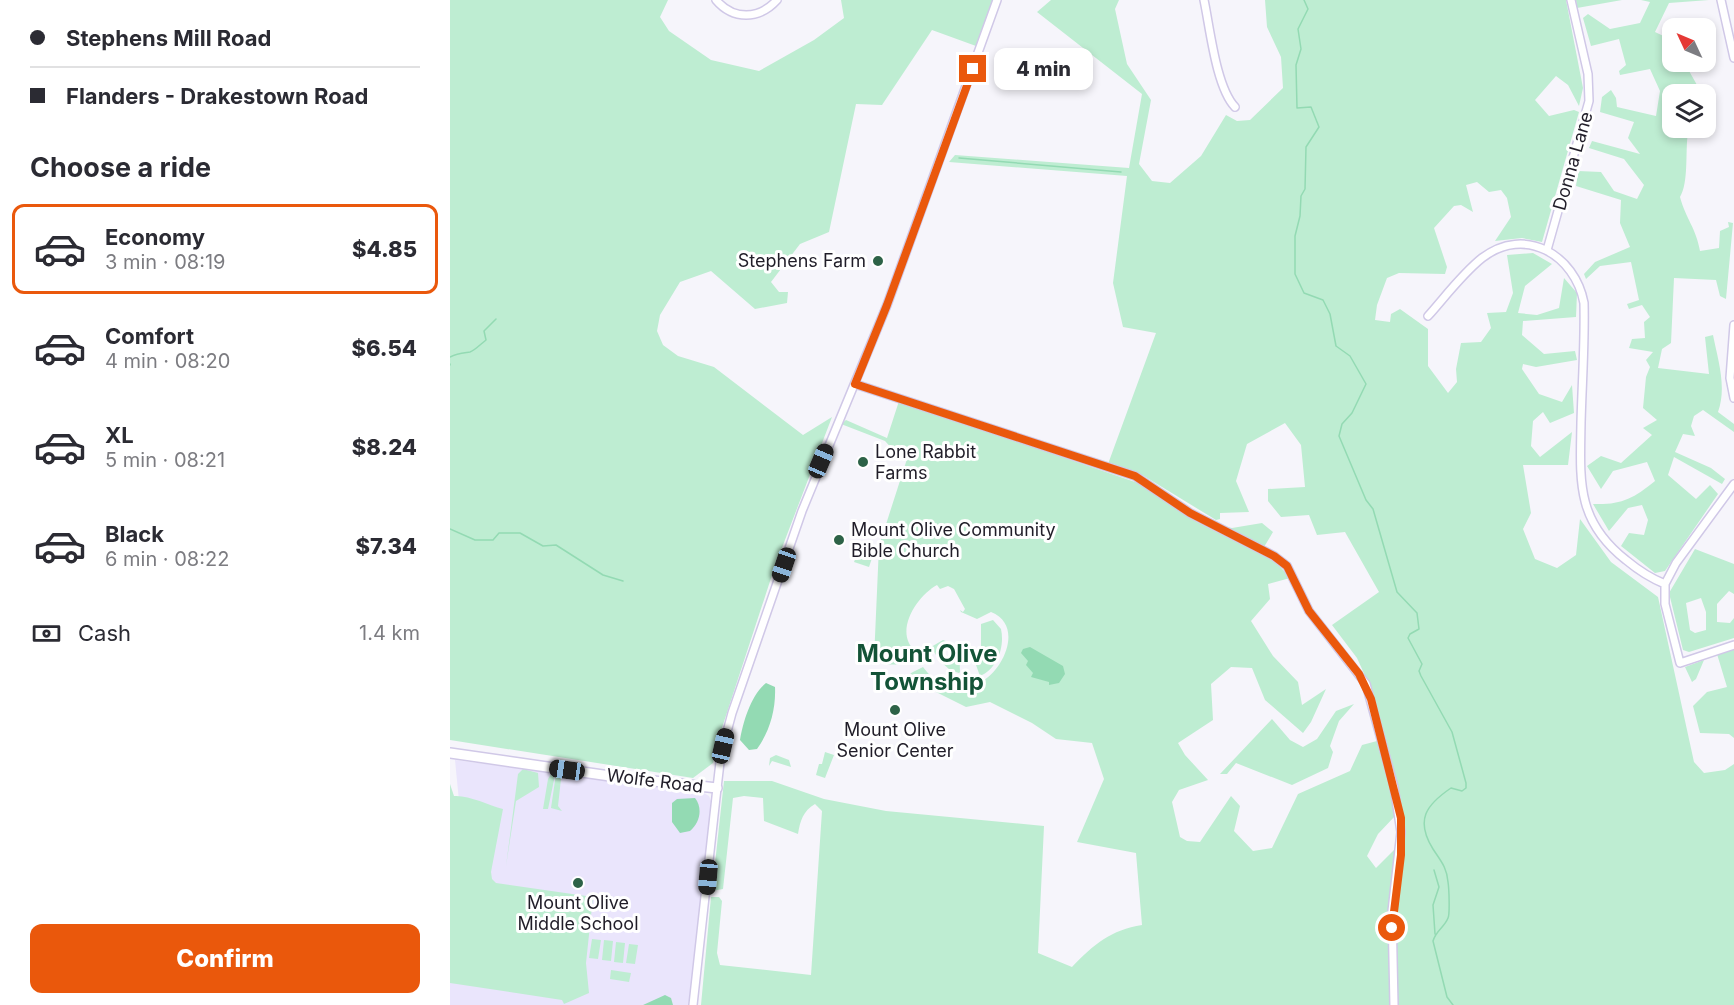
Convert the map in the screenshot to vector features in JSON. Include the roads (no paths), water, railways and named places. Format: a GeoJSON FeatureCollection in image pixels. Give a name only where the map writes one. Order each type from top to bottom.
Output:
{"type":"FeatureCollection","features":[{"type":"Feature","properties":{"kind":"main road","name":"Wolfe Road"},"geometry":{"type":"LineString","coordinates":[[450,753],[616,777],[717,788]]}},
{"type":"Feature","properties":{"kind":"street"},"geometry":{"type":"LineString","coordinates":[[716,0],[730,12],[745,16],[765,10],[777,0]]}},
{"type":"Feature","properties":{"kind":"street"},"geometry":{"type":"LineString","coordinates":[[693,1005],[721,754],[736,702],[813,483],[887,305],[998,0]]}},
{"type":"Feature","properties":{"kind":"street"},"geometry":{"type":"LineString","coordinates":[[1204,0],[1223,84],[1228,100],[1235,107]]}},
{"type":"Feature","properties":{"kind":"street","name":"Donna Lane"},"geometry":{"type":"LineString","coordinates":[[1547,250],[1589,101],[1588,74],[1571,0]]}},
{"type":"Feature","properties":{"kind":"street"},"geometry":{"type":"LineString","coordinates":[[1721,0],[1734,58]]}},
{"type":"Feature","properties":{"kind":"street"},"geometry":{"type":"LineString","coordinates":[[1428,316],[1473,267],[1490,254],[1508,246],[1547,250],[1570,269],[1582,291],[1584,303],[1580,470],[1584,504],[1593,525],[1612,549],[1651,579],[1665,584]]}},
{"type":"Feature","properties":{"kind":"street"},"geometry":{"type":"LineString","coordinates":[[1734,325],[1730,378],[1734,398]]}},
{"type":"Feature","properties":{"kind":"street"},"geometry":{"type":"LineString","coordinates":[[855,384],[1135,476],[1190,513],[1274,556],[1287,566],[1309,611],[1366,684],[1394,787],[1401,832],[1392,912],[1394,1005]]}},
{"type":"Feature","properties":{"kind":"street"},"geometry":{"type":"LineString","coordinates":[[1734,484],[1676,563],[1665,584],[1665,604],[1680,663],[1734,645]]}},
{"type":"Feature","properties":{"kind":"waterway"},"geometry":{"type":"LineString","coordinates":[[1304,0],[1308,9],[1298,29],[1301,49],[1296,65],[1297,108],[1311,107],[1319,127],[1306,147],[1305,189],[1301,196],[1300,216],[1295,236],[1295,274],[1304,293],[1323,300],[1330,314],[1336,346],[1350,356],[1366,384],[1352,413],[1342,424],[1339,436],[1366,500],[1373,509],[1397,592],[1417,613],[1419,629],[1410,634],[1408,638],[1422,664],[1419,671],[1421,676],[1452,732],[1466,783],[1466,788],[1462,791],[1451,788],[1442,794],[1430,807],[1424,821],[1428,839],[1443,864],[1447,877],[1449,916],[1433,941],[1447,997],[1453,1005]]}},
{"type":"Feature","properties":{"kind":"waterway"},"geometry":{"type":"LineString","coordinates":[[959,158],[1121,172]]}},
{"type":"Feature","properties":{"kind":"waterway"},"geometry":{"type":"LineString","coordinates":[[450,357],[470,352],[478,347],[486,340],[484,331],[496,319]]}},
{"type":"Feature","properties":{"kind":"waterway"},"geometry":{"type":"LineString","coordinates":[[450,529],[475,540],[493,540],[499,533],[520,533],[543,546],[556,545],[603,575],[623,581]]}},
{"type":"Feature","properties":{"kind":"waterway"},"geometry":{"type":"LineString","coordinates":[[1434,870],[1439,887],[1433,905],[1435,934]]}},
{"type":"Feature","properties":{"kind":"place","name":"Stephens Farm"},"geometry":{"type":"Point","coordinates":[878,261]}},
{"type":"Feature","properties":{"kind":"place","name":"Lone Rabbit Farms"},"geometry":{"type":"Point","coordinates":[863,462]}},
{"type":"Feature","properties":{"kind":"place","name":"Mount Olive Community Bible Church"},"geometry":{"type":"Point","coordinates":[839,540]}},
{"type":"Feature","properties":{"kind":"place","name":"Mount Olive Senior Center"},"geometry":{"type":"Point","coordinates":[895,710]}},
{"type":"Feature","properties":{"kind":"place","name":"Mount Olive Middle School"},"geometry":{"type":"Point","coordinates":[578,883]}},
{"type":"Feature","properties":{"kind":"district","name":"Mount Olive Township"},"geometry":{"type":"Point","coordinates":[927,668]}}]}
